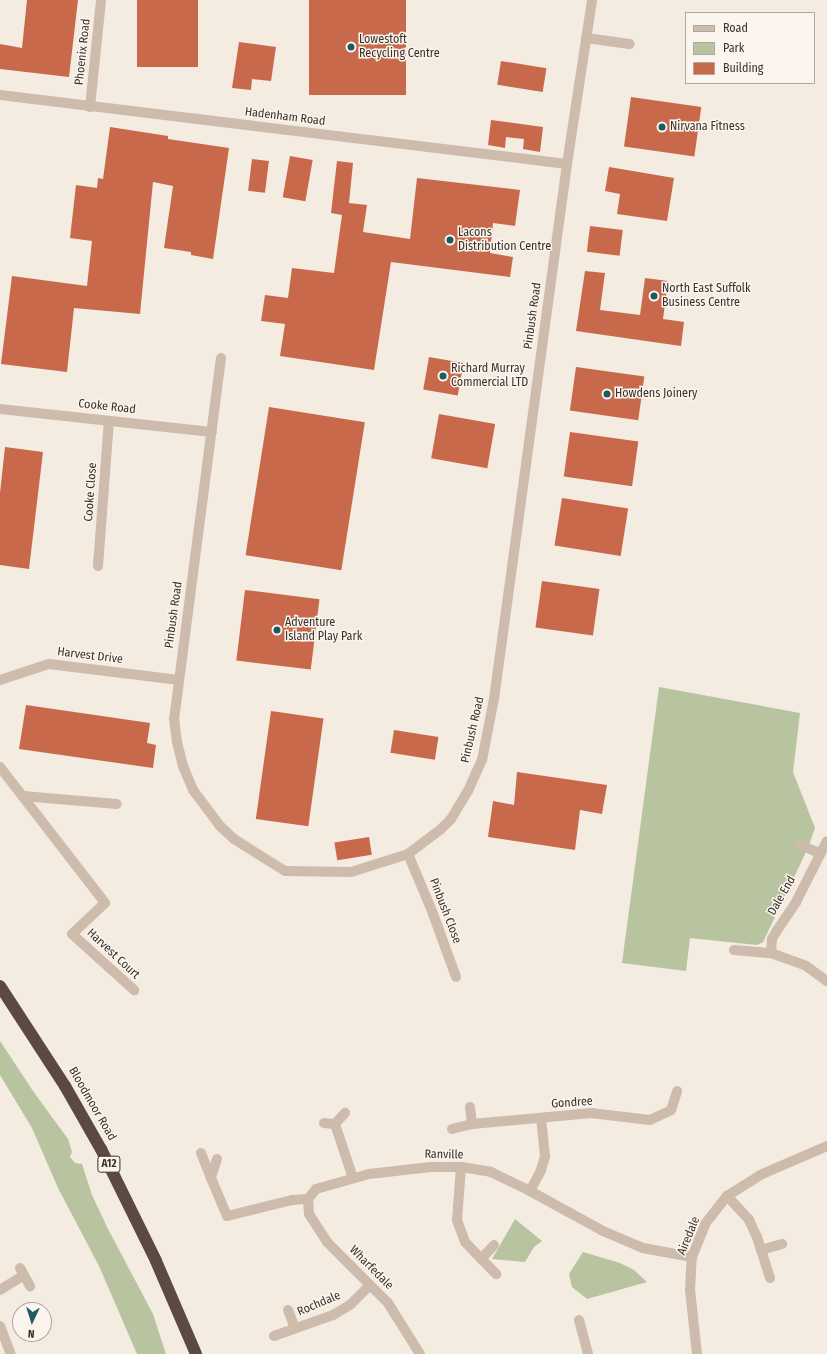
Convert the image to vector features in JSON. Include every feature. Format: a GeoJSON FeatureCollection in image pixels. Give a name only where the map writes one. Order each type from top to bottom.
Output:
{"type":"FeatureCollection","features":[{"type":"Feature","properties":{"kind":"highway","name":"Bloodmoor Road"},"geometry":{"type":"LineString","coordinates":[[0,986],[66,1086],[102,1149],[152,1254],[196,1354]]}},
{"type":"Feature","properties":{"kind":"street","name":"Phoenix Road"},"geometry":{"type":"LineString","coordinates":[[90,107],[101,0]]}},
{"type":"Feature","properties":{"kind":"street","name":"Pinbush Road"},"geometry":{"type":"LineString","coordinates":[[221,358],[174,718],[177,742],[183,766],[194,790],[209,813],[234,839],[285,870],[351,872],[408,854],[441,829],[451,819],[468,791],[482,760],[494,699],[567,164],[592,0]]}},
{"type":"Feature","properties":{"kind":"street"},"geometry":{"type":"LineString","coordinates":[[586,38],[630,44]]}},
{"type":"Feature","properties":{"kind":"street","name":"Hadenham Road"},"geometry":{"type":"LineString","coordinates":[[0,95],[567,164]]}},
{"type":"Feature","properties":{"kind":"street","name":"Cooke Road"},"geometry":{"type":"LineString","coordinates":[[0,409],[212,432]]}},
{"type":"Feature","properties":{"kind":"street","name":"Cooke Close"},"geometry":{"type":"LineString","coordinates":[[98,566],[109,421]]}},
{"type":"Feature","properties":{"kind":"street","name":"Harvest Drive"},"geometry":{"type":"LineString","coordinates":[[0,680],[49,664],[179,680]]}},
{"type":"Feature","properties":{"kind":"street"},"geometry":{"type":"LineString","coordinates":[[0,767],[23,796],[117,804]]}},
{"type":"Feature","properties":{"kind":"street","name":"Harvest Court"},"geometry":{"type":"LineString","coordinates":[[23,796],[105,903],[72,934],[134,990]]}},
{"type":"Feature","properties":{"kind":"street","name":"Dale End"},"geometry":{"type":"LineString","coordinates":[[771,953],[772,939],[796,902],[819,853],[827,841]]}},
{"type":"Feature","properties":{"kind":"street"},"geometry":{"type":"LineString","coordinates":[[801,845],[819,853]]}},
{"type":"Feature","properties":{"kind":"street","name":"Pinbush Close"},"geometry":{"type":"LineString","coordinates":[[408,854],[432,911],[456,977]]}},
{"type":"Feature","properties":{"kind":"street"},"geometry":{"type":"LineString","coordinates":[[734,950],[771,953],[806,966],[827,981]]}},
{"type":"Feature","properties":{"kind":"street","name":"Gondree"},"geometry":{"type":"LineString","coordinates":[[452,1129],[472,1124],[591,1113],[650,1120],[674,1113],[678,1091]]}},
{"type":"Feature","properties":{"kind":"street"},"geometry":{"type":"LineString","coordinates":[[470,1107],[472,1124]]}},
{"type":"Feature","properties":{"kind":"street"},"geometry":{"type":"LineString","coordinates":[[335,1124],[345,1113]]}},
{"type":"Feature","properties":{"kind":"street"},"geometry":{"type":"LineString","coordinates":[[530,1191],[541,1170],[545,1156],[541,1118]]}},
{"type":"Feature","properties":{"kind":"street"},"geometry":{"type":"LineString","coordinates":[[324,1123],[335,1124]]}},
{"type":"Feature","properties":{"kind":"street"},"geometry":{"type":"LineString","coordinates":[[335,1124],[353,1178]]}},
{"type":"Feature","properties":{"kind":"street","name":"Airedale"},"geometry":{"type":"LineString","coordinates":[[697,1354],[690,1290],[692,1257],[705,1224],[727,1196],[760,1175],[827,1146]]}},
{"type":"Feature","properties":{"kind":"street","name":"Ranville"},"geometry":{"type":"LineString","coordinates":[[200,1152],[227,1216],[292,1200],[308,1198],[316,1190],[353,1178],[432,1166],[461,1167],[491,1172],[530,1191],[603,1231],[643,1248],[692,1257]]}},
{"type":"Feature","properties":{"kind":"street"},"geometry":{"type":"LineString","coordinates":[[211,1178],[217,1159]]}},
{"type":"Feature","properties":{"kind":"street"},"geometry":{"type":"LineString","coordinates":[[461,1167],[457,1220],[465,1242],[496,1274]]}},
{"type":"Feature","properties":{"kind":"street"},"geometry":{"type":"LineString","coordinates":[[727,1196],[749,1220],[770,1278]]}},
{"type":"Feature","properties":{"kind":"street","name":"Wharfedale"},"geometry":{"type":"LineString","coordinates":[[308,1198],[309,1214],[327,1242],[369,1286],[388,1303],[420,1354]]}},
{"type":"Feature","properties":{"kind":"street"},"geometry":{"type":"LineString","coordinates":[[481,1259],[494,1244]]}},
{"type":"Feature","properties":{"kind":"street"},"geometry":{"type":"LineString","coordinates":[[761,1250],[782,1244]]}},
{"type":"Feature","properties":{"kind":"street"},"geometry":{"type":"LineString","coordinates":[[0,1290],[22,1271],[30,1286]]}},
{"type":"Feature","properties":{"kind":"street","name":"Rochdale"},"geometry":{"type":"LineString","coordinates":[[274,1336],[333,1315],[351,1304],[369,1286]]}},
{"type":"Feature","properties":{"kind":"street","name":"Rochdale"},"geometry":{"type":"LineString","coordinates":[[288,1310],[295,1328]]}},
{"type":"Feature","properties":{"kind":"street"},"geometry":{"type":"LineString","coordinates":[[579,1320],[588,1354]]}},
{"type":"Feature","properties":{"kind":"street"},"geometry":{"type":"LineString","coordinates":[[0,1326],[11,1354]]}},
{"type":"Feature","properties":{"kind":"green space"},"geometry":{"type":"Polygon","coordinates":[[[659,687],[800,713],[793,772],[815,828],[808,848],[763,942],[757,945],[690,938],[686,971],[622,963],[659,687]]]}},
{"type":"Feature","properties":{"kind":"green space"},"geometry":{"type":"Polygon","coordinates":[[[0,1041],[33,1091],[68,1139],[72,1152],[70,1157],[75,1163],[82,1164],[92,1195],[108,1229],[153,1314],[166,1354],[137,1354],[99,1266],[58,1188],[32,1128],[0,1075],[0,1041]]]}},
{"type":"Feature","properties":{"kind":"green space"},"geometry":{"type":"Polygon","coordinates":[[[515,1219],[542,1241],[534,1247],[525,1262],[492,1259],[515,1219]]]}},
{"type":"Feature","properties":{"kind":"green space"},"geometry":{"type":"Polygon","coordinates":[[[583,1252],[620,1263],[634,1270],[647,1282],[587,1299],[572,1287],[569,1274],[583,1252]]]}},
{"type":"Feature","properties":{"kind":"building"},"geometry":{"type":"Polygon","coordinates":[[[27,0],[78,0],[69,77],[0,69],[0,44],[22,48],[27,0]]]}},
{"type":"Feature","properties":{"kind":"building"},"geometry":{"type":"Polygon","coordinates":[[[137,0],[198,0],[198,67],[137,67],[137,0]]]}},
{"type":"Feature","properties":{"kind":"building","name":"Lowestoft Recycling Centre"},"geometry":{"type":"Polygon","coordinates":[[[309,0],[406,0],[406,95],[309,95],[309,0]]]}},
{"type":"Feature","properties":{"kind":"building"},"geometry":{"type":"Polygon","coordinates":[[[239,42],[276,47],[271,81],[252,79],[251,90],[232,88],[239,42]]]}},
{"type":"Feature","properties":{"kind":"building"},"geometry":{"type":"Polygon","coordinates":[[[501,61],[546,68],[543,92],[497,85],[501,61]]]}},
{"type":"Feature","properties":{"kind":"building","name":"Nirvana Fitness"},"geometry":{"type":"Polygon","coordinates":[[[631,97],[701,107],[694,156],[624,147],[631,97]]]}},
{"type":"Feature","properties":{"kind":"building"},"geometry":{"type":"Polygon","coordinates":[[[491,120],[543,127],[540,152],[523,149],[524,139],[506,137],[505,148],[488,145],[491,120]]]}},
{"type":"Feature","properties":{"kind":"building"},"geometry":{"type":"Polygon","coordinates":[[[110,127],[168,136],[168,139],[229,148],[213,259],[191,255],[191,252],[164,248],[173,186],[153,182],[140,314],[74,308],[67,372],[1,364],[12,276],[87,286],[92,241],[70,238],[76,185],[97,188],[98,178],[103,179],[110,127]]]}},
{"type":"Feature","properties":{"kind":"building"},"geometry":{"type":"Polygon","coordinates":[[[290,156],[313,160],[305,201],[283,197],[290,156]]]}},
{"type":"Feature","properties":{"kind":"building"},"geometry":{"type":"Polygon","coordinates":[[[252,159],[269,161],[265,193],[248,191],[252,159]]]}},
{"type":"Feature","properties":{"kind":"building"},"geometry":{"type":"Polygon","coordinates":[[[337,161],[353,163],[349,203],[367,205],[363,232],[410,239],[417,178],[520,190],[515,226],[493,223],[490,253],[513,257],[510,277],[391,262],[374,370],[280,356],[285,324],[261,321],[265,295],[288,298],[292,268],[334,273],[342,215],[331,213],[337,161]]]}},
{"type":"Feature","properties":{"kind":"building"},"geometry":{"type":"Polygon","coordinates":[[[609,167],[674,178],[667,221],[617,214],[620,194],[605,191],[609,167]]]}},
{"type":"Feature","properties":{"kind":"building"},"geometry":{"type":"Polygon","coordinates":[[[590,226],[623,230],[620,256],[587,252],[590,226]]]}},
{"type":"Feature","properties":{"kind":"building","name":"North East Suffolk Business Centre"},"geometry":{"type":"Polygon","coordinates":[[[585,271],[605,273],[600,310],[640,315],[645,278],[668,281],[663,319],[684,322],[681,346],[576,331],[585,271]]]}},
{"type":"Feature","properties":{"kind":"building","name":"Richard Murray Commercial LTD"},"geometry":{"type":"Polygon","coordinates":[[[429,357],[463,363],[458,396],[423,389],[429,357]]]}},
{"type":"Feature","properties":{"kind":"building","name":"Howdens Joinery"},"geometry":{"type":"Polygon","coordinates":[[[576,367],[644,377],[638,420],[570,411],[576,367]]]}},
{"type":"Feature","properties":{"kind":"building"},"geometry":{"type":"Polygon","coordinates":[[[269,407],[365,422],[341,570],[246,555],[269,407]]]}},
{"type":"Feature","properties":{"kind":"building"},"geometry":{"type":"Polygon","coordinates":[[[439,414],[495,424],[487,468],[431,458],[439,414]]]}},
{"type":"Feature","properties":{"kind":"building"},"geometry":{"type":"Polygon","coordinates":[[[570,432],[638,442],[632,486],[564,477],[570,432]]]}},
{"type":"Feature","properties":{"kind":"building"},"geometry":{"type":"Polygon","coordinates":[[[5,447],[43,452],[29,569],[0,565],[0,493],[5,447]]]}},
{"type":"Feature","properties":{"kind":"building"},"geometry":{"type":"Polygon","coordinates":[[[562,498],[628,508],[621,556],[554,545],[562,498]]]}},
{"type":"Feature","properties":{"kind":"building"},"geometry":{"type":"Polygon","coordinates":[[[542,581],[599,589],[593,636],[535,628],[542,581]]]}},
{"type":"Feature","properties":{"kind":"building","name":"Adventure Island Play Park"},"geometry":{"type":"Polygon","coordinates":[[[245,590],[319,599],[311,670],[236,660],[245,590]]]}},
{"type":"Feature","properties":{"kind":"building"},"geometry":{"type":"Polygon","coordinates":[[[26,705],[150,723],[147,743],[156,745],[153,768],[19,749],[26,705]]]}},
{"type":"Feature","properties":{"kind":"building"},"geometry":{"type":"Polygon","coordinates":[[[271,711],[323,718],[308,826],[256,819],[271,711]]]}},
{"type":"Feature","properties":{"kind":"building"},"geometry":{"type":"Polygon","coordinates":[[[394,730],[438,737],[435,760],[390,753],[394,730]]]}},
{"type":"Feature","properties":{"kind":"building"},"geometry":{"type":"Polygon","coordinates":[[[517,772],[607,785],[602,814],[580,810],[575,850],[488,837],[493,801],[514,805],[517,772]]]}},
{"type":"Feature","properties":{"kind":"building"},"geometry":{"type":"Polygon","coordinates":[[[369,837],[372,855],[337,860],[334,842],[369,837]]]}},
{"type":"Feature","properties":{"kind":"place","name":"Lowestoft Recycling Centre"},"geometry":{"type":"Point","coordinates":[351,47]}},
{"type":"Feature","properties":{"kind":"place","name":"Nirvana Fitness"},"geometry":{"type":"Point","coordinates":[662,127]}},
{"type":"Feature","properties":{"kind":"place","name":"Lacons Distribution Centre"},"geometry":{"type":"Point","coordinates":[450,240]}},
{"type":"Feature","properties":{"kind":"place","name":"North East Suffolk Business Centre"},"geometry":{"type":"Point","coordinates":[654,296]}},
{"type":"Feature","properties":{"kind":"place","name":"Richard Murray Commercial LTD"},"geometry":{"type":"Point","coordinates":[443,376]}},
{"type":"Feature","properties":{"kind":"place","name":"Howdens Joinery"},"geometry":{"type":"Point","coordinates":[607,394]}},
{"type":"Feature","properties":{"kind":"place","name":"Adventure Island Play Park"},"geometry":{"type":"Point","coordinates":[277,630]}}]}
